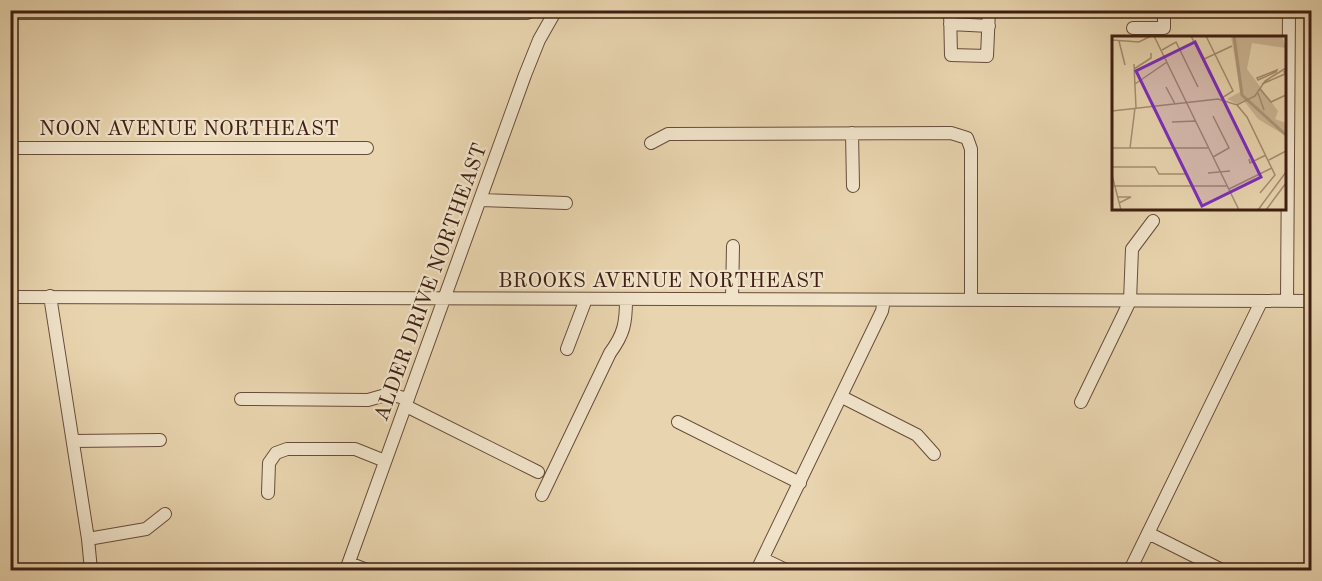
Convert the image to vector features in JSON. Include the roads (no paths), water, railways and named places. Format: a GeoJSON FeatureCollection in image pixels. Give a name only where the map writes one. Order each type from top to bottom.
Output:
{"type":"FeatureCollection","features":[{"type":"Feature","properties":{"kind":"street"},"geometry":{"type":"LineString","coordinates":[[10,13],[526,13],[533,10]]}},
{"type":"Feature","properties":{"kind":"street","name":"ALDER DRIVE NORTHEAST"},"geometry":{"type":"LineString","coordinates":[[347,567],[539,40],[556,10]]}},
{"type":"Feature","properties":{"kind":"street"},"geometry":{"type":"LineString","coordinates":[[950,10],[951,56],[987,56],[989,10]]}},
{"type":"Feature","properties":{"kind":"street"},"geometry":{"type":"LineString","coordinates":[[1133,28],[1164,28],[1164,10]]}},
{"type":"Feature","properties":{"kind":"street"},"geometry":{"type":"LineString","coordinates":[[1287,301],[1289,10]]}},
{"type":"Feature","properties":{"kind":"street"},"geometry":{"type":"LineString","coordinates":[[951,24],[989,26]]}},
{"type":"Feature","properties":{"kind":"street"},"geometry":{"type":"LineString","coordinates":[[651,143],[668,134],[951,133],[967,138],[971,148],[971,300]]}},
{"type":"Feature","properties":{"kind":"street"},"geometry":{"type":"LineString","coordinates":[[852,134],[853,186]]}},
{"type":"Feature","properties":{"kind":"street","name":"NOON AVENUE NORTHEAST"},"geometry":{"type":"LineString","coordinates":[[10,148],[367,148]]}},
{"type":"Feature","properties":{"kind":"street"},"geometry":{"type":"LineString","coordinates":[[481,200],[566,203]]}},
{"type":"Feature","properties":{"kind":"street"},"geometry":{"type":"LineString","coordinates":[[1081,402],[1130,301],[1132,249],[1153,221]]}},
{"type":"Feature","properties":{"kind":"street"},"geometry":{"type":"LineString","coordinates":[[732,298],[733,246]]}},
{"type":"Feature","properties":{"kind":"street"},"geometry":{"type":"LineString","coordinates":[[50,296],[91,570]]}},
{"type":"Feature","properties":{"kind":"street","name":"BROOKS AVENUE NORTHEAST"},"geometry":{"type":"LineString","coordinates":[[10,297],[1311,301]]}},
{"type":"Feature","properties":{"kind":"street"},"geometry":{"type":"LineString","coordinates":[[567,349],[586,299]]}},
{"type":"Feature","properties":{"kind":"street"},"geometry":{"type":"LineString","coordinates":[[542,495],[625,326],[626,300]]}},
{"type":"Feature","properties":{"kind":"street"},"geometry":{"type":"LineString","coordinates":[[786,570],[760,565],[842,397],[882,311],[884,300]]}},
{"type":"Feature","properties":{"kind":"street"},"geometry":{"type":"LineString","coordinates":[[1130,570],[1261,302]]}},
{"type":"Feature","properties":{"kind":"street"},"geometry":{"type":"LineString","coordinates":[[241,399],[368,400],[389,394],[538,472]]}},
{"type":"Feature","properties":{"kind":"street"},"geometry":{"type":"LineString","coordinates":[[842,397],[917,435],[934,454]]}},
{"type":"Feature","properties":{"kind":"street"},"geometry":{"type":"LineString","coordinates":[[678,422],[800,483]]}},
{"type":"Feature","properties":{"kind":"street"},"geometry":{"type":"LineString","coordinates":[[72,441],[160,440]]}},
{"type":"Feature","properties":{"kind":"street"},"geometry":{"type":"LineString","coordinates":[[268,493],[269,463],[276,453],[287,449],[355,449],[385,461]]}},
{"type":"Feature","properties":{"kind":"street"},"geometry":{"type":"LineString","coordinates":[[88,539],[146,529],[165,514]]}},
{"type":"Feature","properties":{"kind":"street"},"geometry":{"type":"LineString","coordinates":[[1148,533],[1222,570]]}},
{"type":"Feature","properties":{"kind":"street"},"geometry":{"type":"LineString","coordinates":[[347,567],[367,570]]}}]}
